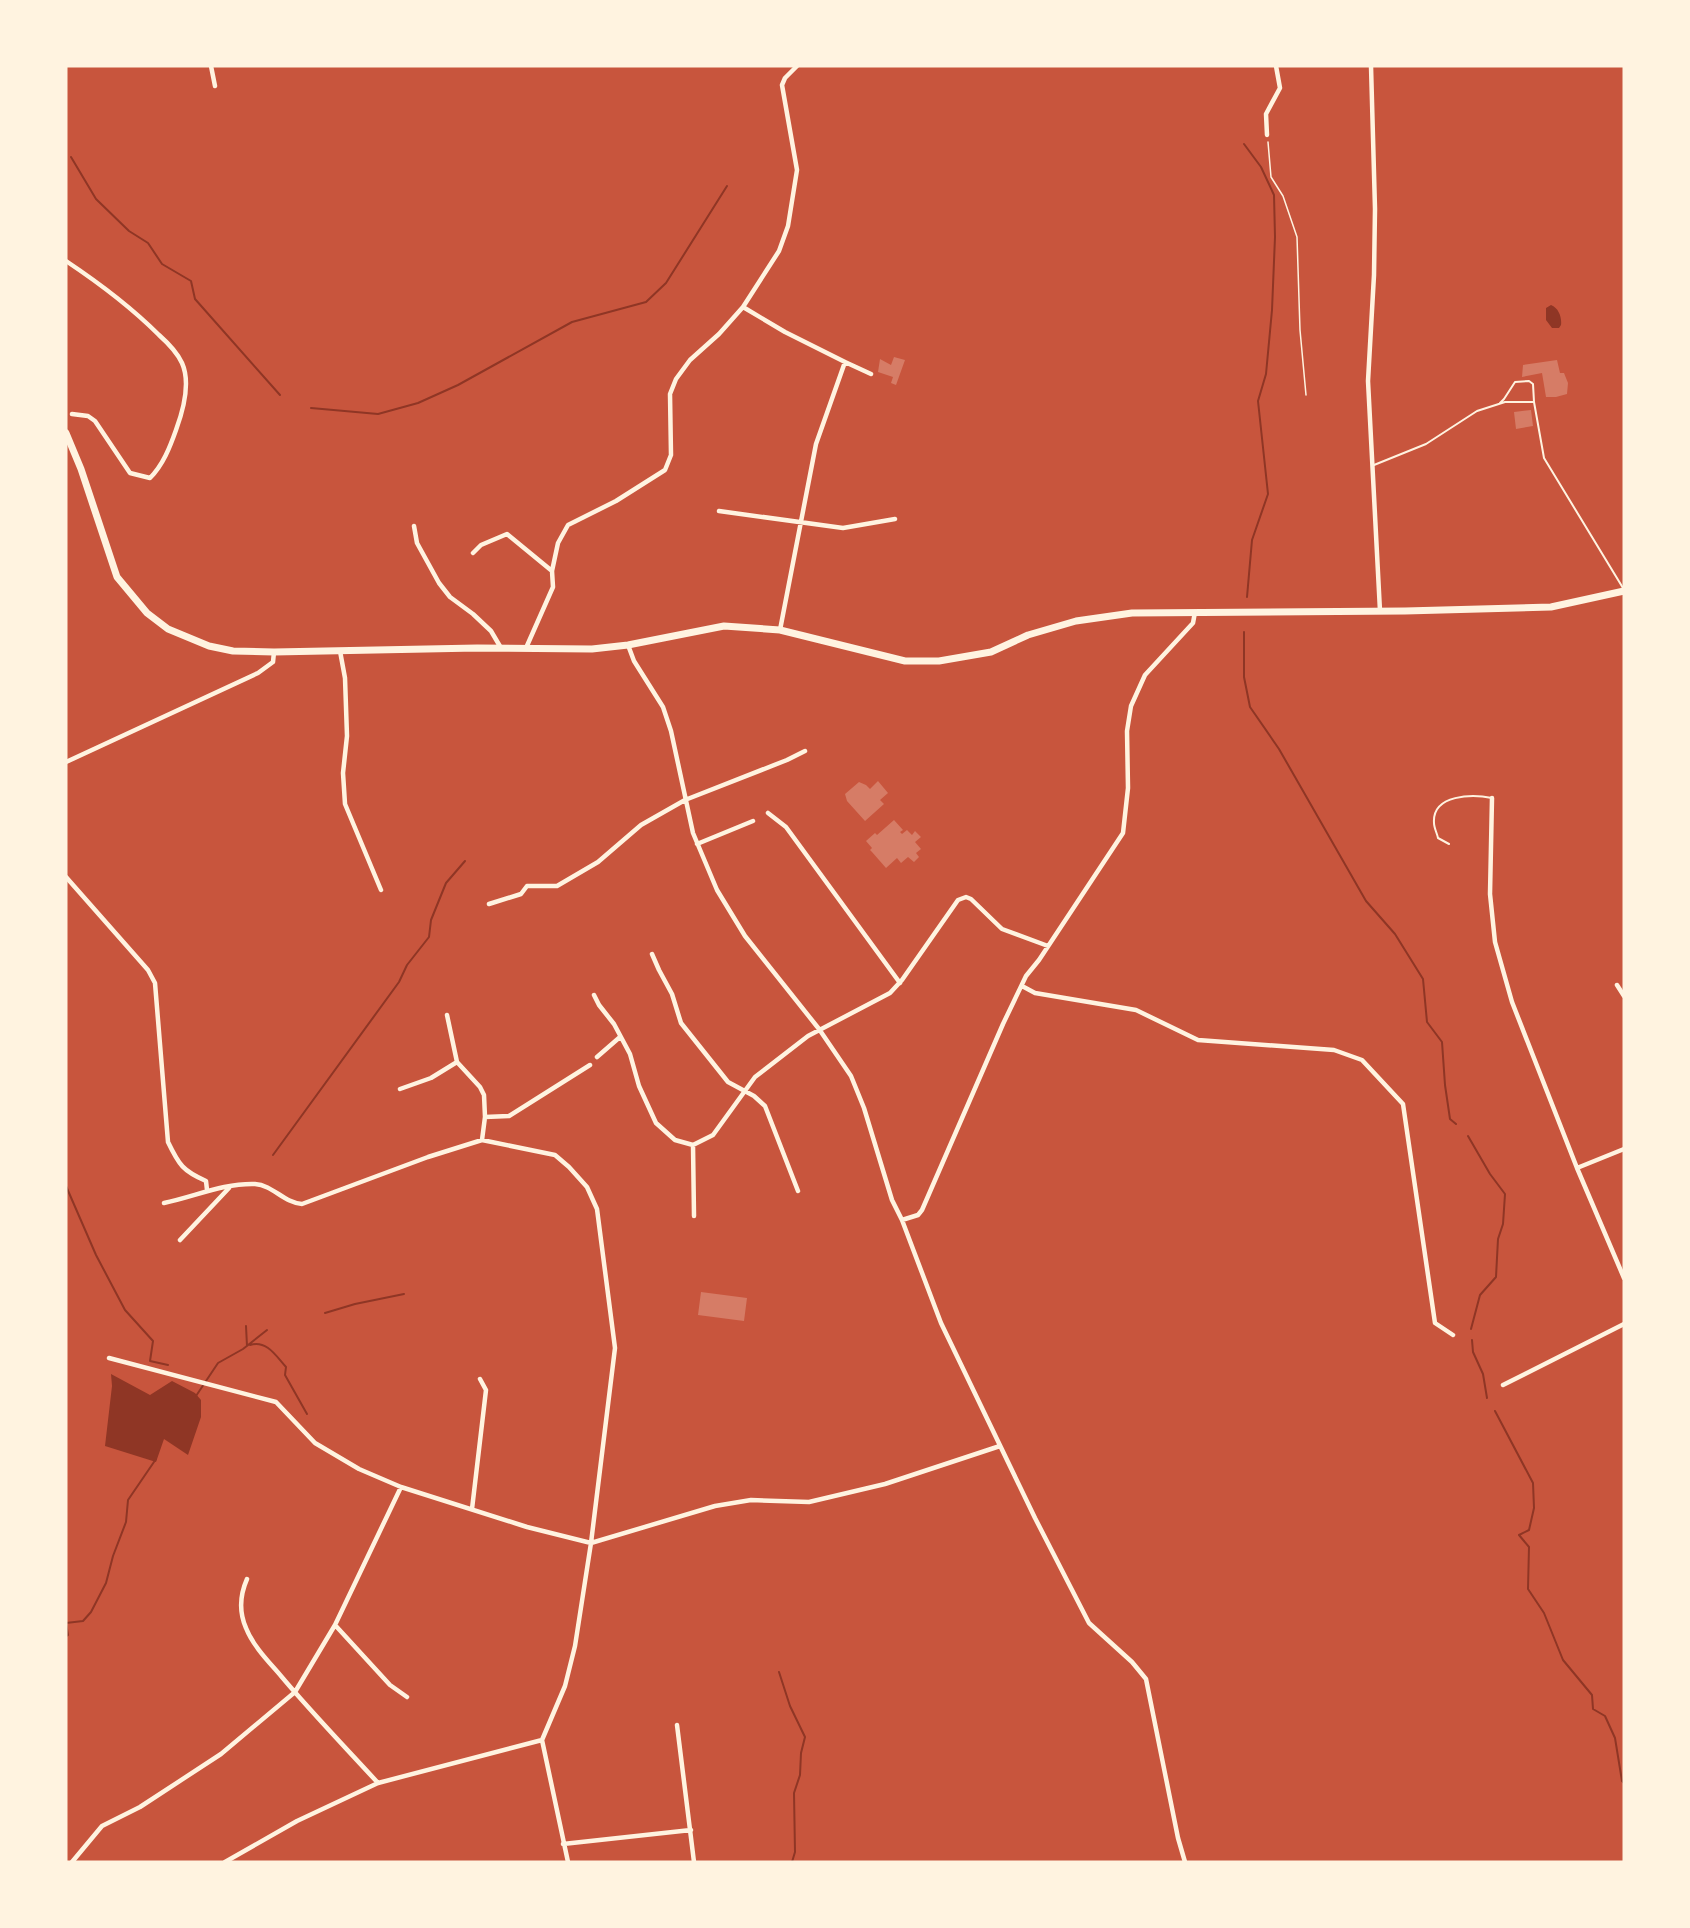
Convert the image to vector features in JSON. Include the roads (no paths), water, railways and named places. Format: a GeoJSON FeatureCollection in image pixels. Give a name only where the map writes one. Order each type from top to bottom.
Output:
{"type":"FeatureCollection","features":[{"type":"Feature","properties":{"kind":"main road"},"geometry":{"type":"LineString","coordinates":[[66,433],[81,469],[117,577],[147,613],[168,629],[197,642],[233,651],[592,649],[628,645],[724,626],[780,630],[904,661],[939,661],[991,652],[1028,636],[1076,621],[1132,613],[1551,607],[1624,591]]}},
{"type":"Feature","properties":{"kind":"street"},"geometry":{"type":"LineString","coordinates":[[211,66],[215,86]]}},
{"type":"Feature","properties":{"kind":"street"},"geometry":{"type":"LineString","coordinates":[[526,648],[553,587],[552,571],[558,543],[568,525],[616,501],[665,470],[671,455],[670,394],[673,384],[690,360],[743,308],[779,250],[788,226],[797,170],[782,85],[784,78],[796,66]]}},
{"type":"Feature","properties":{"kind":"street"},"geometry":{"type":"LineString","coordinates":[[1267,135],[1266,114],[1281,88],[1276,66]]}},
{"type":"Feature","properties":{"kind":"street"},"geometry":{"type":"LineString","coordinates":[[1371,66],[1375,209],[1368,381],[1380,611]]}},
{"type":"Feature","properties":{"kind":"street"},"geometry":{"type":"LineString","coordinates":[[66,261],[137,313],[174,350],[183,364],[186,377],[179,423],[169,449],[157,471],[150,478],[130,473],[95,421],[88,416],[72,414]]}},
{"type":"Feature","properties":{"kind":"street"},"geometry":{"type":"LineString","coordinates":[[743,308],[784,332],[872,374]]}},
{"type":"Feature","properties":{"kind":"street"},"geometry":{"type":"LineString","coordinates":[[780,630],[816,444],[845,362]]}},
{"type":"Feature","properties":{"kind":"street"},"geometry":{"type":"LineString","coordinates":[[719,511],[843,528],[895,519]]}},
{"type":"Feature","properties":{"kind":"street"},"geometry":{"type":"LineString","coordinates":[[414,526],[417,543],[439,583],[450,597],[491,631],[501,648]]}},
{"type":"Feature","properties":{"kind":"street"},"geometry":{"type":"LineString","coordinates":[[473,554],[481,545],[507,534],[552,571]]}},
{"type":"Feature","properties":{"kind":"street"},"geometry":{"type":"LineString","coordinates":[[902,1220],[918,1215],[922,1210],[985,1062],[1026,976],[1123,833],[1128,788],[1128,718],[1136,692],[1145,675],[1192,623],[1196,612]]}},
{"type":"Feature","properties":{"kind":"street"},"geometry":{"type":"LineString","coordinates":[[628,645],[634,661],[663,707],[671,731],[685,800],[697,844],[717,890],[744,936],[819,1029],[851,1077],[864,1108],[892,1200],[902,1220],[941,1323],[1000,1446],[1089,1623],[1132,1662],[1146,1679],[1178,1838],[1185,1862]]}},
{"type":"Feature","properties":{"kind":"street"},"geometry":{"type":"LineString","coordinates":[[340,651],[345,678],[347,736],[343,773],[345,804],[381,890]]}},
{"type":"Feature","properties":{"kind":"street"},"geometry":{"type":"LineString","coordinates":[[66,762],[258,673],[273,662],[274,652]]}},
{"type":"Feature","properties":{"kind":"street"},"geometry":{"type":"LineString","coordinates":[[489,904],[521,894],[527,886],[557,886],[598,862],[641,825],[685,800],[788,760],[805,751]]}},
{"type":"Feature","properties":{"kind":"street"},"geometry":{"type":"LineString","coordinates":[[1492,798],[1490,894],[1495,942],[1512,1002],[1577,1168],[1624,1278]]}},
{"type":"Feature","properties":{"kind":"street"},"geometry":{"type":"LineString","coordinates":[[768,813],[786,827],[900,983]]}},
{"type":"Feature","properties":{"kind":"street"},"geometry":{"type":"LineString","coordinates":[[697,844],[753,821]]}},
{"type":"Feature","properties":{"kind":"street"},"geometry":{"type":"LineString","coordinates":[[66,877],[148,970],[155,983],[168,1142],[177,1161],[192,1176],[206,1181],[207,1190]]}},
{"type":"Feature","properties":{"kind":"street"},"geometry":{"type":"LineString","coordinates":[[594,995],[630,1054],[639,1086],[656,1123],[675,1140],[693,1145],[713,1136],[755,1077],[819,1029],[884,998],[900,983],[952,906],[962,898],[969,897],[974,900],[1002,929],[1048,946]]}},
{"type":"Feature","properties":{"kind":"street"},"geometry":{"type":"LineString","coordinates":[[652,954],[672,994],[681,1023],[728,1082],[754,1096],[765,1106],[798,1191]]}},
{"type":"Feature","properties":{"kind":"street"},"geometry":{"type":"LineString","coordinates":[[1617,985],[1624,996]]}},
{"type":"Feature","properties":{"kind":"street"},"geometry":{"type":"LineString","coordinates":[[1022,986],[1035,993],[1136,1010],[1198,1040],[1334,1050],[1362,1060],[1377,1073],[1403,1104],[1435,1323],[1452,1335]]}},
{"type":"Feature","properties":{"kind":"street"},"geometry":{"type":"LineString","coordinates":[[447,1015],[457,1062],[480,1087],[486,1104],[482,1140]]}},
{"type":"Feature","properties":{"kind":"street"},"geometry":{"type":"LineString","coordinates":[[597,1057],[620,1037]]}},
{"type":"Feature","properties":{"kind":"street"},"geometry":{"type":"LineString","coordinates":[[400,1089],[431,1078],[457,1062]]}},
{"type":"Feature","properties":{"kind":"street"},"geometry":{"type":"LineString","coordinates":[[485,1117],[509,1116],[590,1065]]}},
{"type":"Feature","properties":{"kind":"street"},"geometry":{"type":"LineString","coordinates":[[164,1203],[186,1199],[207,1190],[257,1184],[267,1187],[288,1201],[302,1204],[428,1157],[482,1140],[555,1155],[587,1187],[597,1209],[615,1348],[591,1543],[575,1648],[565,1686],[542,1740],[568,1862]]}},
{"type":"Feature","properties":{"kind":"street"},"geometry":{"type":"LineString","coordinates":[[693,1145],[694,1216]]}},
{"type":"Feature","properties":{"kind":"street"},"geometry":{"type":"LineString","coordinates":[[1577,1168],[1624,1149]]}},
{"type":"Feature","properties":{"kind":"street"},"geometry":{"type":"LineString","coordinates":[[180,1240],[229,1188]]}},
{"type":"Feature","properties":{"kind":"street"},"geometry":{"type":"LineString","coordinates":[[1503,1385],[1624,1324]]}},
{"type":"Feature","properties":{"kind":"street"},"geometry":{"type":"LineString","coordinates":[[109,1358],[276,1402],[315,1443],[359,1469],[401,1487],[527,1527],[591,1543],[715,1506],[751,1500],[809,1502],[885,1484],[1000,1446]]}},
{"type":"Feature","properties":{"kind":"street"},"geometry":{"type":"LineString","coordinates":[[472,1509],[486,1390],[480,1378]]}},
{"type":"Feature","properties":{"kind":"street"},"geometry":{"type":"LineString","coordinates":[[72,1862],[102,1826],[140,1807],[221,1754],[295,1692],[335,1625],[401,1487]]}},
{"type":"Feature","properties":{"kind":"street"},"geometry":{"type":"LineString","coordinates":[[247,1579],[241,1592],[241,1610],[245,1628],[265,1657],[295,1692],[378,1783]]}},
{"type":"Feature","properties":{"kind":"street"},"geometry":{"type":"LineString","coordinates":[[335,1625],[390,1685],[407,1697]]}},
{"type":"Feature","properties":{"kind":"street"},"geometry":{"type":"LineString","coordinates":[[677,1725],[694,1862]]}},
{"type":"Feature","properties":{"kind":"street"},"geometry":{"type":"LineString","coordinates":[[225,1862],[297,1821],[378,1783],[542,1740]]}},
{"type":"Feature","properties":{"kind":"street"},"geometry":{"type":"LineString","coordinates":[[563,1844],[691,1830]]}},
{"type":"Feature","properties":{"kind":"lane"},"geometry":{"type":"LineString","coordinates":[[1499,404],[1515,382],[1529,381],[1533,384],[1544,458],[1624,591]]}},
{"type":"Feature","properties":{"kind":"lane"},"geometry":{"type":"LineString","coordinates":[[1371,466],[1426,444],[1477,411],[1499,404],[1534,402]]}},
{"type":"Feature","properties":{"kind":"lane"},"geometry":{"type":"LineString","coordinates":[[1449,844],[1438,838],[1434,822],[1440,806],[1448,800],[1477,795],[1492,798]]}},
{"type":"Feature","properties":{"kind":"waterway"},"geometry":{"type":"LineString","coordinates":[[1244,144],[1261,167],[1274,195],[1275,237],[1266,374],[1258,401],[1268,494],[1252,540],[1247,597]]}},
{"type":"Feature","properties":{"kind":"waterway"},"geometry":{"type":"LineString","coordinates":[[71,157],[96,199],[129,231],[148,243],[162,264],[191,281],[195,299],[280,395]]}},
{"type":"Feature","properties":{"kind":"waterway"},"geometry":{"type":"LineString","coordinates":[[311,408],[378,414],[418,403],[458,385],[572,322],[646,302],[666,283],[727,186]]}},
{"type":"Feature","properties":{"kind":"waterway"},"geometry":{"type":"LineString","coordinates":[[1244,632],[1244,677],[1250,707],[1279,749],[1366,901],[1395,934],[1423,979],[1427,1022],[1442,1042],[1450,1119],[1456,1124]]}},
{"type":"Feature","properties":{"kind":"waterway"},"geometry":{"type":"LineString","coordinates":[[273,1155],[429,937],[431,920],[446,883],[465,861]]}},
{"type":"Feature","properties":{"kind":"waterway"},"geometry":{"type":"LineString","coordinates":[[1468,1136],[1490,1174],[1505,1194],[1503,1224],[1498,1239],[1496,1277],[1480,1295],[1471,1329]]}},
{"type":"Feature","properties":{"kind":"waterway"},"geometry":{"type":"LineString","coordinates":[[66,1186],[96,1255],[125,1310],[153,1341],[150,1361],[168,1365]]}},
{"type":"Feature","properties":{"kind":"waterway"},"geometry":{"type":"LineString","coordinates":[[325,1313],[404,1294]]}},
{"type":"Feature","properties":{"kind":"waterway"},"geometry":{"type":"LineString","coordinates":[[246,1326],[247,1346]]}},
{"type":"Feature","properties":{"kind":"waterway"},"geometry":{"type":"LineString","coordinates":[[196,1396],[218,1363],[243,1349],[267,1330]]}},
{"type":"Feature","properties":{"kind":"waterway"},"geometry":{"type":"LineString","coordinates":[[1472,1340],[1473,1352],[1483,1374],[1487,1398]]}},
{"type":"Feature","properties":{"kind":"waterway"},"geometry":{"type":"LineString","coordinates":[[250,1345],[266,1347],[286,1367],[285,1375],[307,1414]]}},
{"type":"Feature","properties":{"kind":"waterway"},"geometry":{"type":"LineString","coordinates":[[1495,1411],[1533,1483],[1534,1508],[1529,1530],[1519,1535],[1529,1547],[1528,1589],[1544,1613],[1563,1660],[1592,1695],[1593,1709],[1605,1716],[1615,1738],[1624,1783]]}},
{"type":"Feature","properties":{"kind":"waterway"},"geometry":{"type":"LineString","coordinates":[[66,1623],[83,1621],[91,1612],[106,1583],[126,1522],[128,1500],[156,1459]]}},
{"type":"Feature","properties":{"kind":"waterway"},"geometry":{"type":"LineString","coordinates":[[66,1623],[68,1635],[66,1636]]}},
{"type":"Feature","properties":{"kind":"waterway"},"geometry":{"type":"LineString","coordinates":[[779,1672],[790,1706],[805,1737],[801,1753],[800,1775],[794,1793],[795,1852],[792,1862]]}}]}
